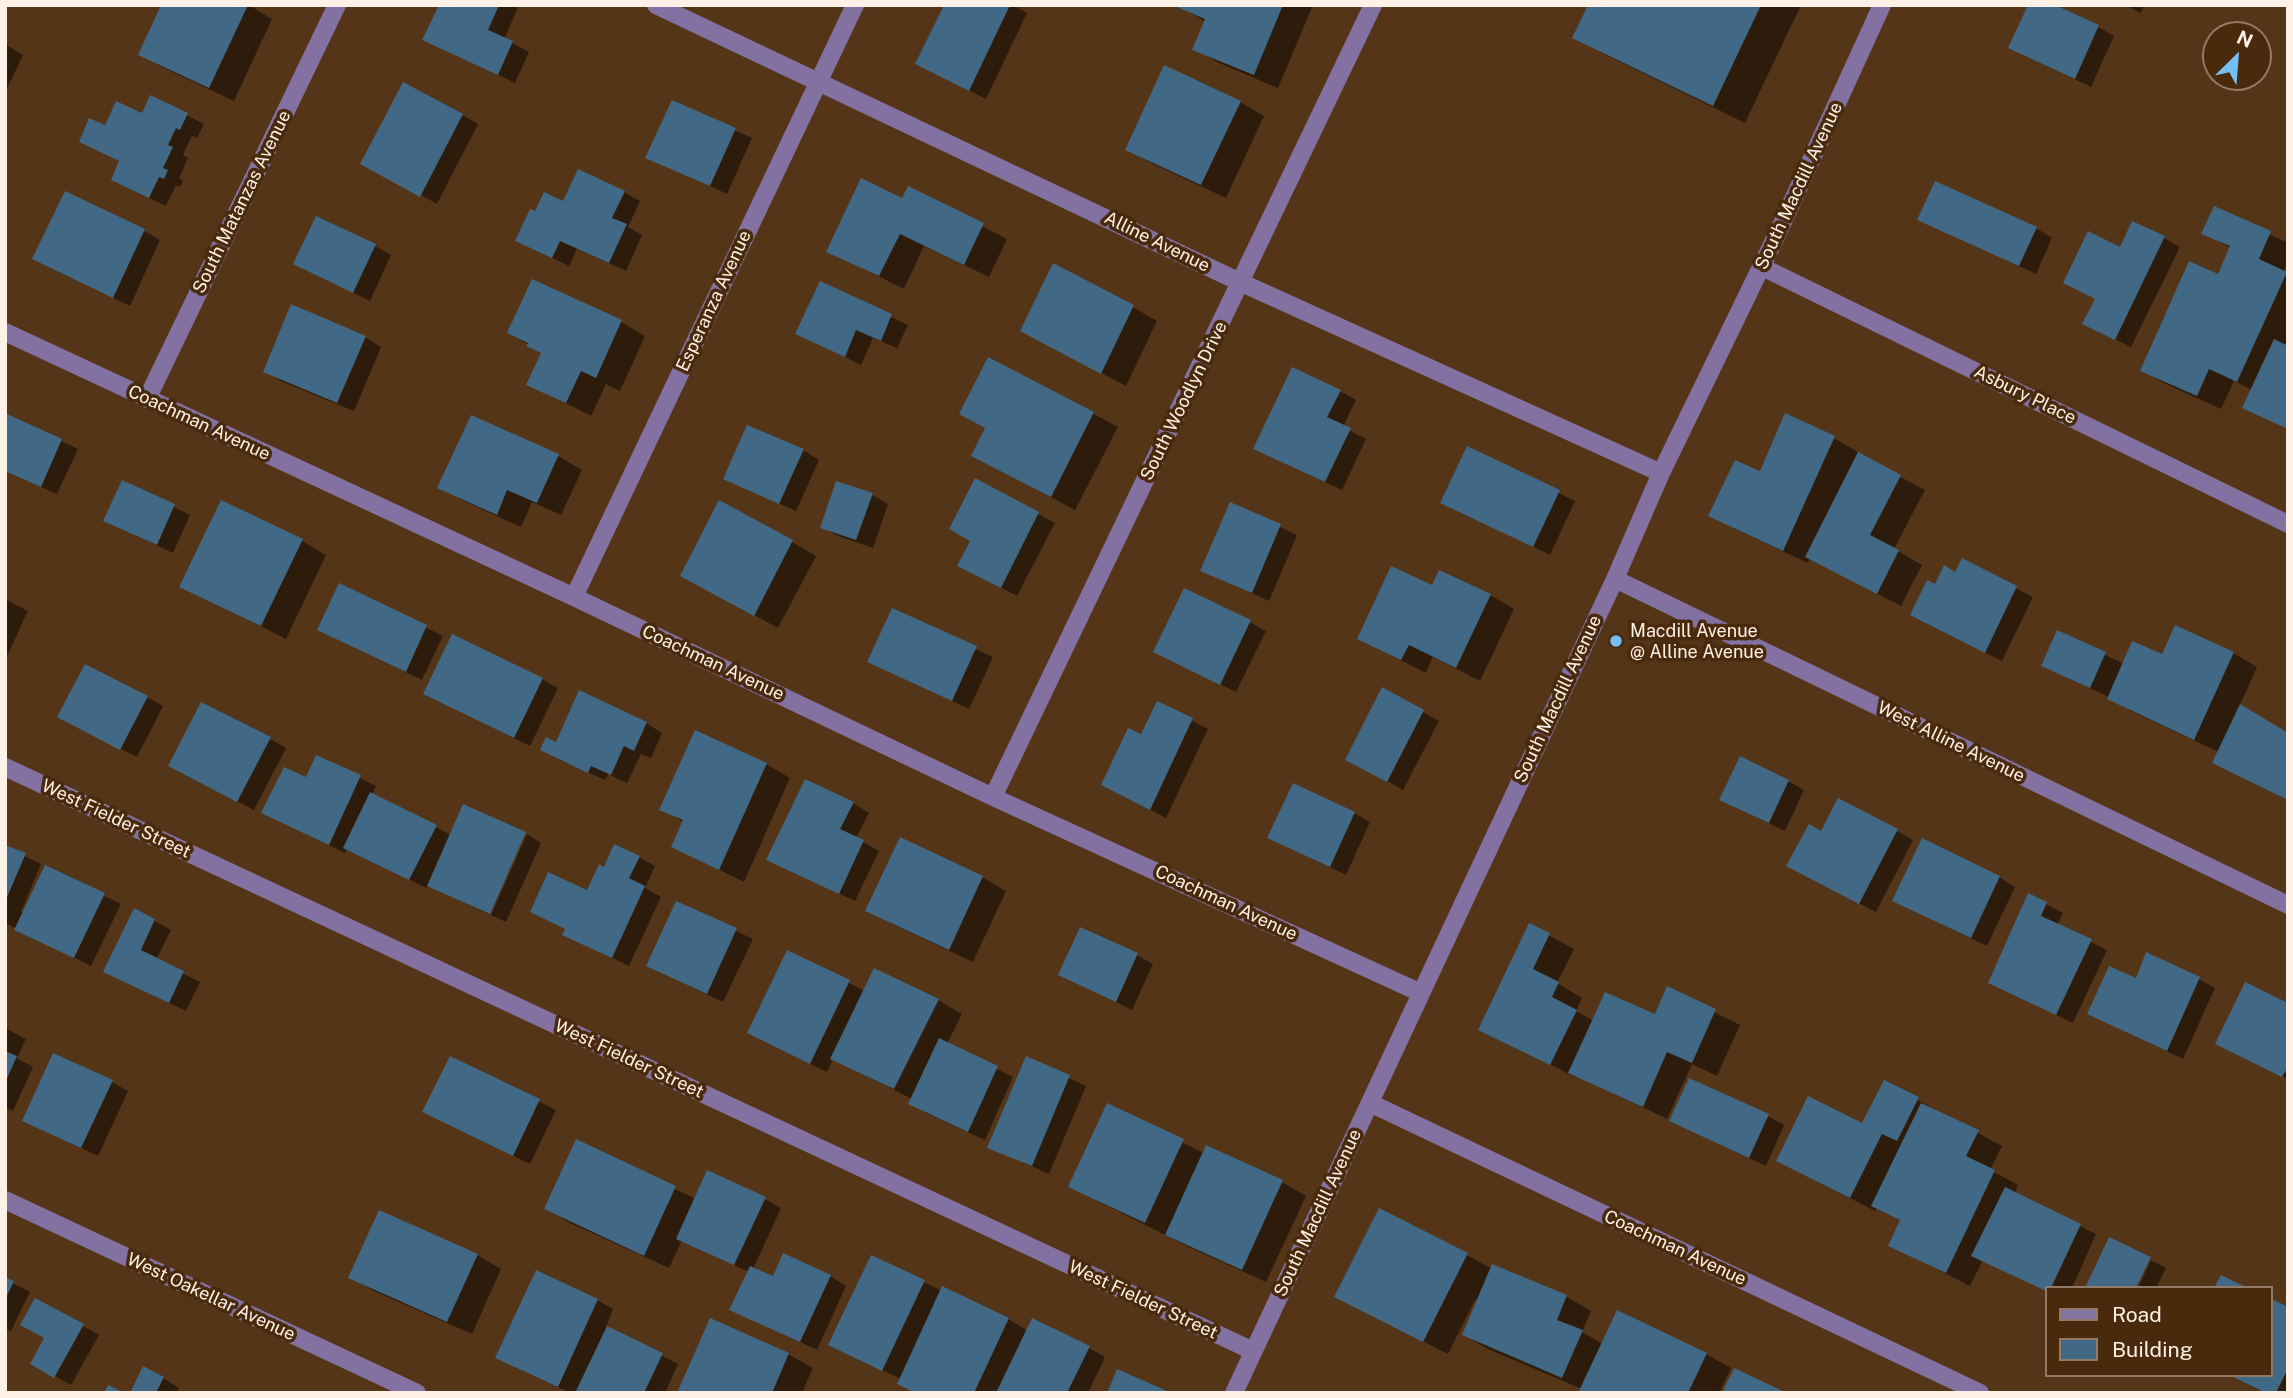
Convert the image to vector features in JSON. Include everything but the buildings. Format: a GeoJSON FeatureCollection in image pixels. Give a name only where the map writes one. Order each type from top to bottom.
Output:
{"type":"FeatureCollection","features":[{"type":"Feature","properties":{"kind":"street","name":"South Matanzas Avenue"},"geometry":{"type":"LineString","coordinates":[[146,399],[337,5]]}},
{"type":"Feature","properties":{"kind":"street","name":"Alline Avenue"},"geometry":{"type":"LineString","coordinates":[[656,5],[1241,283],[1661,473]]}},
{"type":"Feature","properties":{"kind":"street","name":"Esperanza Avenue"},"geometry":{"type":"LineString","coordinates":[[574,597],[855,5]]}},
{"type":"Feature","properties":{"kind":"street","name":"South Woodlyn Drive"},"geometry":{"type":"LineString","coordinates":[[993,797],[1373,5]]}},
{"type":"Feature","properties":{"kind":"street","name":"South Macdill Avenue"},"geometry":{"type":"LineString","coordinates":[[1234,1393],[1615,579],[1661,473],[1762,267],[1882,5]]}},
{"type":"Feature","properties":{"kind":"street","name":"Asbury Place"},"geometry":{"type":"LineString","coordinates":[[1762,267],[2288,524]]}},
{"type":"Feature","properties":{"kind":"street","name":"Coachman Avenue"},"geometry":{"type":"LineString","coordinates":[[5,332],[574,597],[993,797],[1421,993]]}},
{"type":"Feature","properties":{"kind":"street","name":"West Alline Avenue"},"geometry":{"type":"LineString","coordinates":[[1615,579],[2288,905]]}},
{"type":"Feature","properties":{"kind":"street","name":"West Fielder Street"},"geometry":{"type":"LineString","coordinates":[[5,767],[1253,1351]]}},
{"type":"Feature","properties":{"kind":"street","name":"Coachman Avenue"},"geometry":{"type":"LineString","coordinates":[[1370,1104],[1980,1393]]}},
{"type":"Feature","properties":{"kind":"street","name":"West Oakellar Avenue"},"geometry":{"type":"LineString","coordinates":[[5,1200],[416,1393]]}},
{"type":"Feature","properties":{"kind":"place","name":"Macdill Avenue @ Alline Avenue"},"geometry":{"type":"Point","coordinates":[1616,641]}}]}
